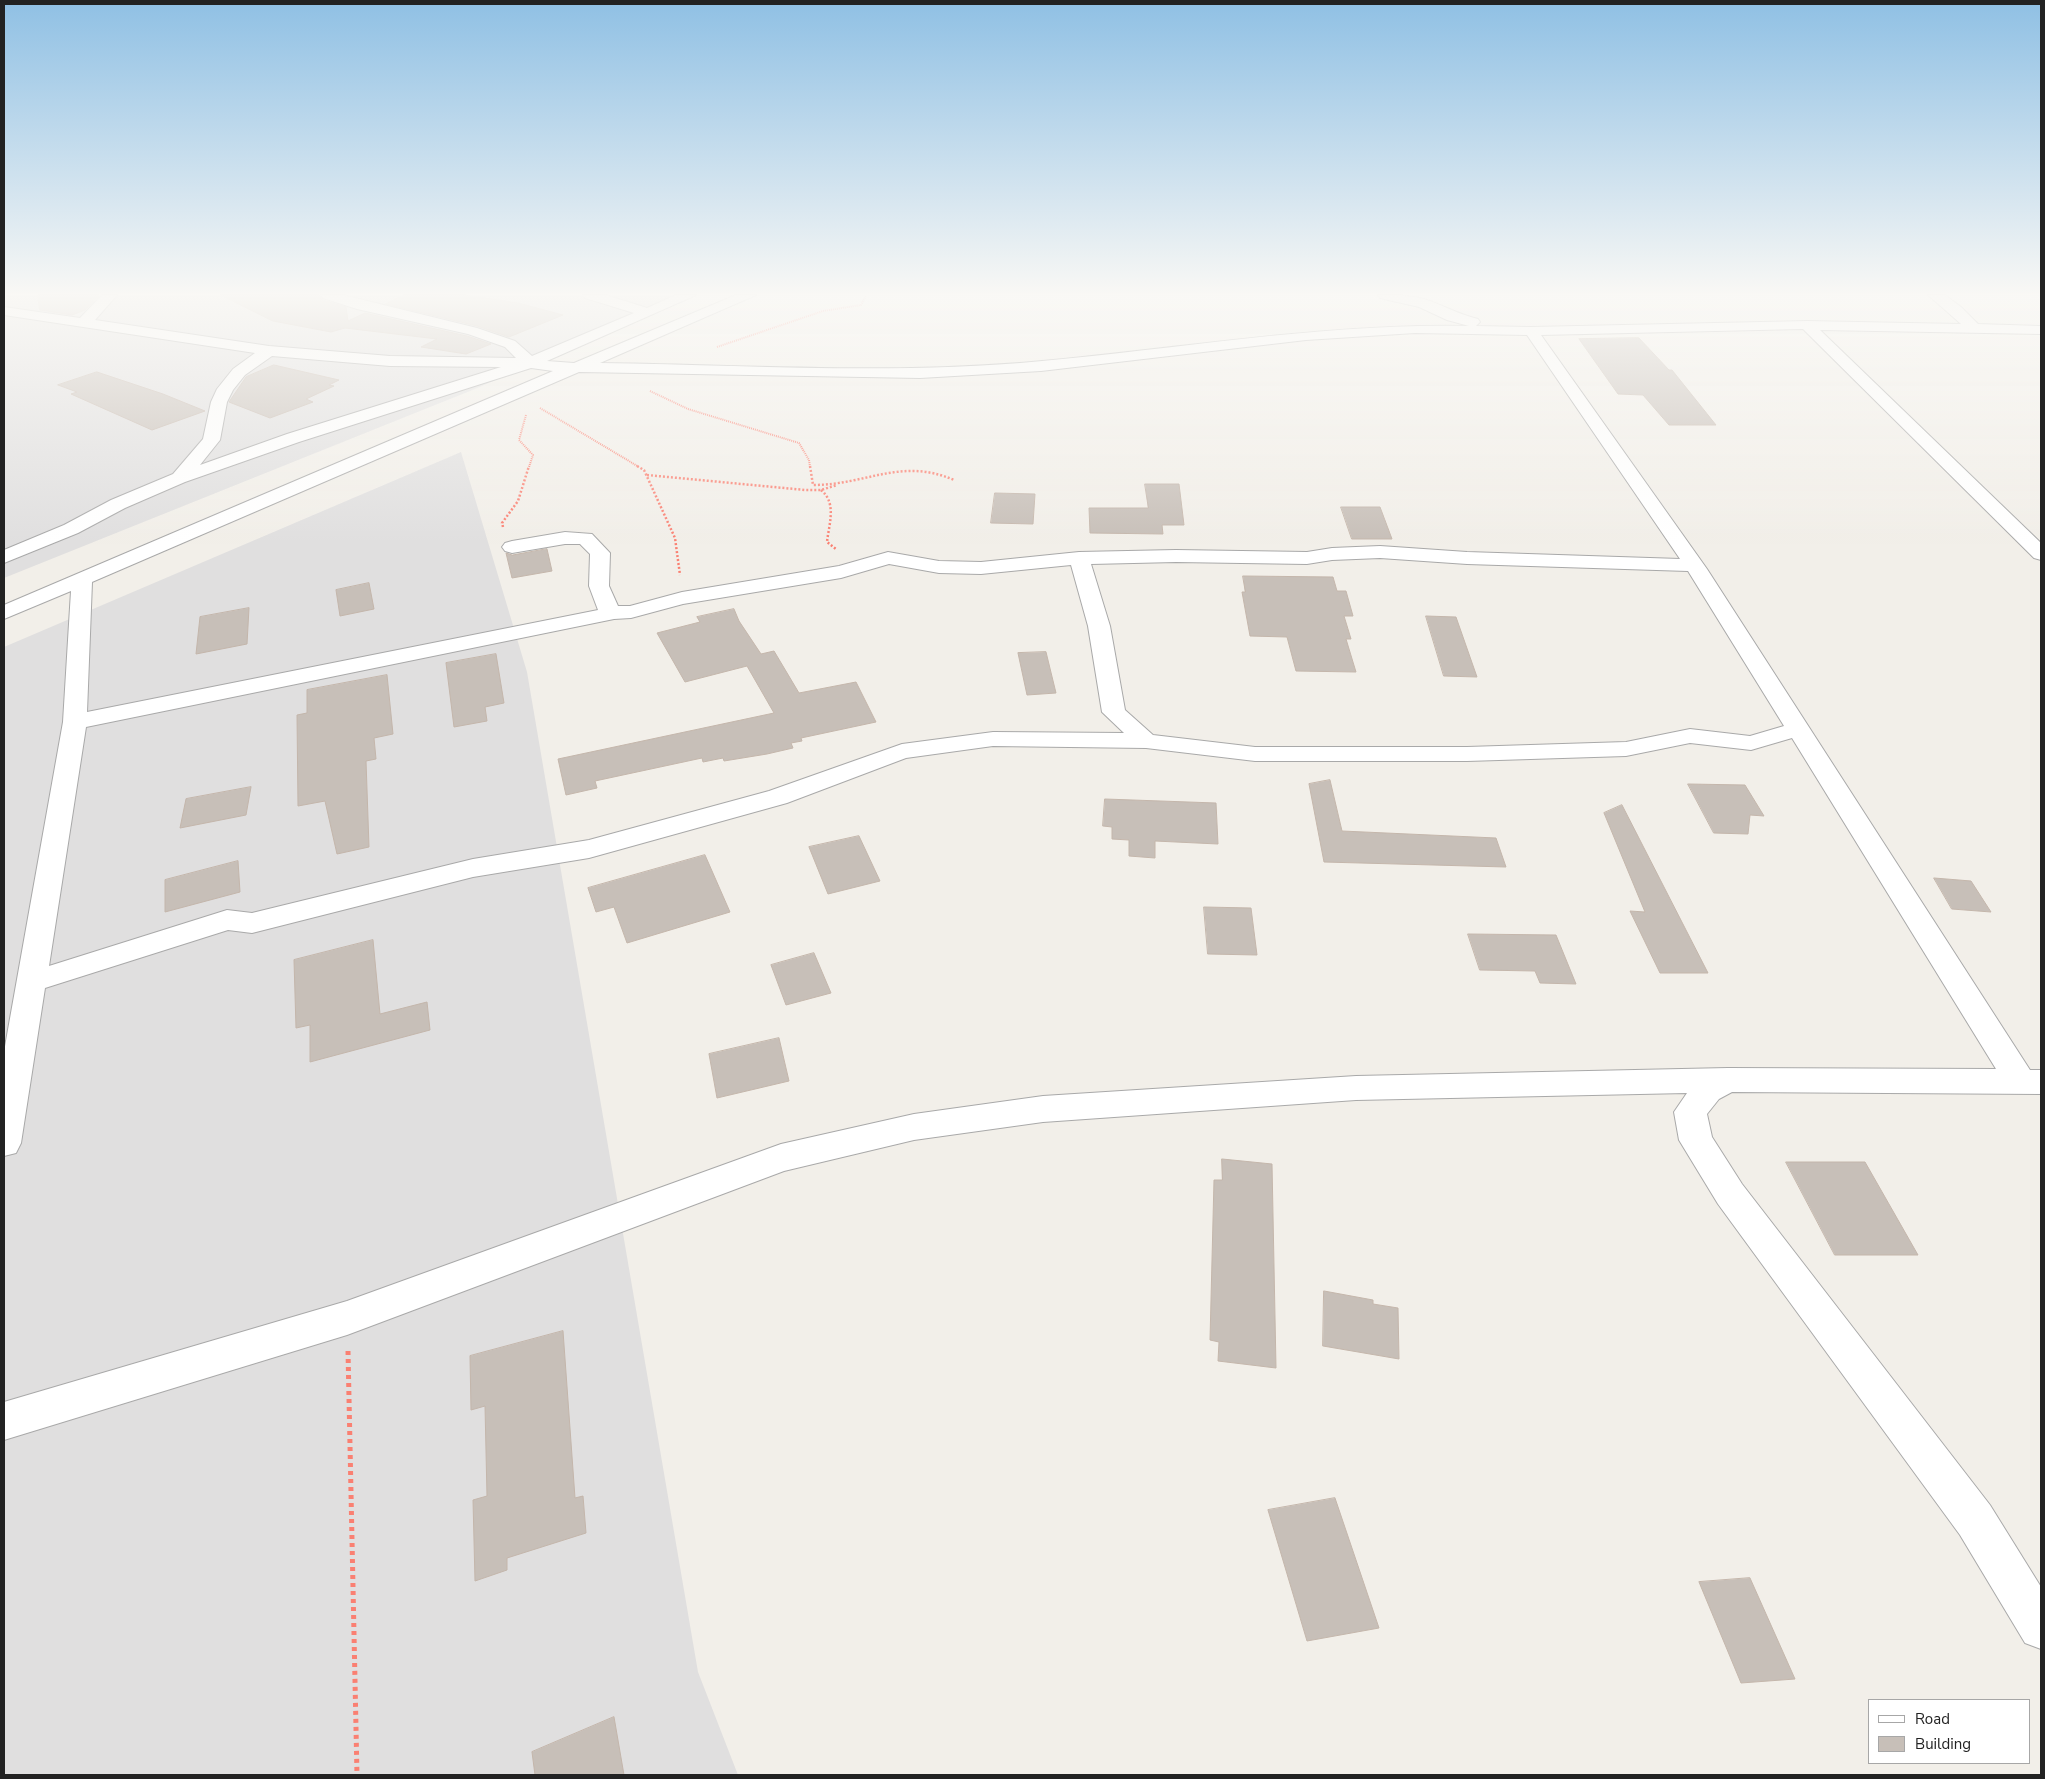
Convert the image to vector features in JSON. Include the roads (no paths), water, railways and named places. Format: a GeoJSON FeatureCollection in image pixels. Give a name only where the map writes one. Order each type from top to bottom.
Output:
{"type":"FeatureCollection","features":[{"type":"Feature","properties":{"kind":"street"},"geometry":{"type":"LineString","coordinates":[[179,478],[211,440],[219,402],[225,389],[234,378]]}},
{"type":"Feature","properties":{"kind":"street"},"geometry":{"type":"LineString","coordinates":[[4,557],[71,529],[118,504],[179,478],[293,438],[483,378]]}},
{"type":"Feature","properties":{"kind":"street"},"geometry":{"type":"LineString","coordinates":[[4,613],[551,378]]}},
{"type":"Feature","properties":{"kind":"street"},"geometry":{"type":"LineString","coordinates":[[1564,378],[1694,565],[1798,729],[2031,1081]]}},
{"type":"Feature","properties":{"kind":"street"},"geometry":{"type":"LineString","coordinates":[[1860,378],[2041,554]]}},
{"type":"Feature","properties":{"kind":"street"},"geometry":{"type":"LineString","coordinates":[[512,547],[566,538],[585,538],[600,553],[599,586],[610,614]]}},
{"type":"Feature","properties":{"kind":"street"},"geometry":{"type":"LineString","coordinates":[[75,722],[610,614],[631,612],[682,598],[853,568],[888,558],[939,567],[981,568],[1079,558],[1176,556],[1307,558],[1332,554],[1380,552],[1467,558],[1694,565]]}},
{"type":"Feature","properties":{"kind":"street"},"geometry":{"type":"LineString","coordinates":[[1079,558],[1099,626],[1114,712],[1146,740]]}},
{"type":"Feature","properties":{"kind":"street"},"geometry":{"type":"LineString","coordinates":[[4,1143],[75,722],[82,581]]}},
{"type":"Feature","properties":{"kind":"street"},"geometry":{"type":"LineString","coordinates":[[31,982],[227,920],[252,923],[473,868],[589,849],[778,796],[902,751],[994,739],[1146,740],[1255,754],[1467,754],[1626,749],[1690,736],[1751,743],[1798,729]]}},
{"type":"Feature","properties":{"kind":"street"},"geometry":{"type":"LineString","coordinates":[[4,1421],[347,1318],[782,1158],[914,1128],[1043,1109],[1356,1088],[1728,1080],[2031,1081]]}},
{"type":"Feature","properties":{"kind":"street"},"geometry":{"type":"LineString","coordinates":[[1728,1080],[1708,1090],[1690,1112],[1696,1140],[1730,1194],[1975,1520],[2041,1627]]}}]}
